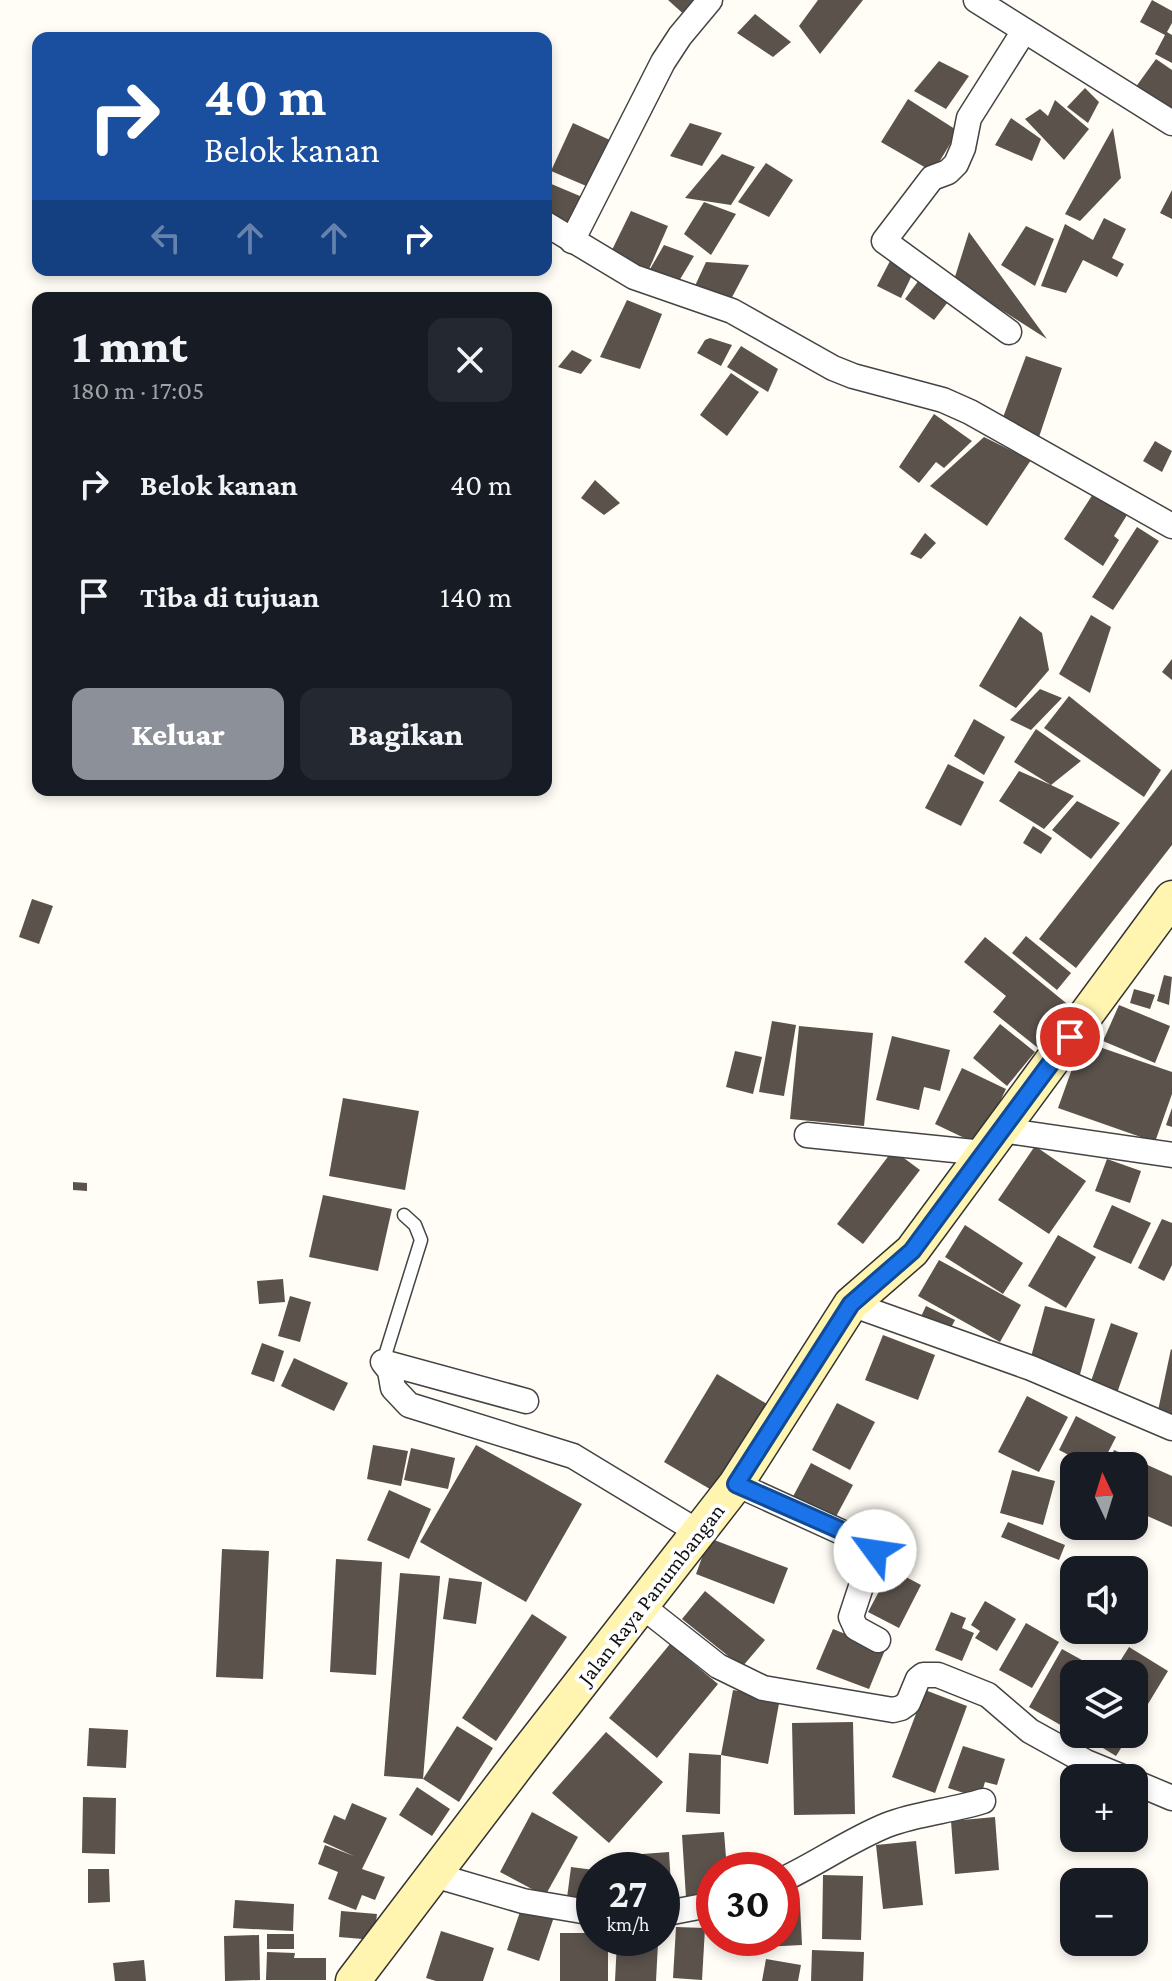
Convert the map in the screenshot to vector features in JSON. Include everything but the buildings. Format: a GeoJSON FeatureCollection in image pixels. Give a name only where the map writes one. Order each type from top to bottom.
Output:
{"type":"FeatureCollection","features":[{"type":"Feature","properties":{"kind":"main road","name":"Jalan Raya Panumbangan"},"geometry":{"type":"LineString","coordinates":[[353,1981],[700,1533],[736,1484],[851,1304],[912,1251],[1172,898]]}},
{"type":"Feature","properties":{"kind":"street"},"geometry":{"type":"LineString","coordinates":[[572,241],[663,62],[710,0]]}},
{"type":"Feature","properties":{"kind":"street"},"geometry":{"type":"LineString","coordinates":[[976,0],[1172,123]]}},
{"type":"Feature","properties":{"kind":"street"},"geometry":{"type":"LineString","coordinates":[[1009,332],[884,241],[932,178],[948,172],[956,164],[969,118],[1024,31]]}},
{"type":"Feature","properties":{"kind":"street"},"geometry":{"type":"LineString","coordinates":[[552,228],[634,277],[732,311],[833,368],[956,405],[1172,526]]}},
{"type":"Feature","properties":{"kind":"street"},"geometry":{"type":"LineString","coordinates":[[807,1135],[993,1141],[1172,1155]]}},
{"type":"Feature","properties":{"kind":"street"},"geometry":{"type":"LineString","coordinates":[[851,1304],[1031,1368],[1172,1428]]}},
{"type":"Feature","properties":{"kind":"street"},"geometry":{"type":"LineString","coordinates":[[383,1362],[526,1401]]}},
{"type":"Feature","properties":{"kind":"street"},"geometry":{"type":"LineString","coordinates":[[383,1362],[390,1371],[393,1388],[409,1405],[573,1456],[700,1533]]}},
{"type":"Feature","properties":{"kind":"street"},"geometry":{"type":"LineString","coordinates":[[736,1484],[872,1544],[875,1551],[851,1617],[856,1628],[878,1640]]}},
{"type":"Feature","properties":{"kind":"street"},"geometry":{"type":"LineString","coordinates":[[642,1606],[718,1666],[763,1688],[893,1710],[908,1703],[918,1679],[923,1675],[938,1675],[988,1695],[1030,1731],[1091,1764]]}},
{"type":"Feature","properties":{"kind":"street"},"geometry":{"type":"LineString","coordinates":[[1148,1788],[1172,1798]]}},
{"type":"Feature","properties":{"kind":"street"},"geometry":{"type":"LineString","coordinates":[[800,1871],[889,1824],[983,1801]]}},
{"type":"Feature","properties":{"kind":"street"},"geometry":{"type":"LineString","coordinates":[[434,1875],[523,1901],[576,1910]]}},
{"type":"Feature","properties":{"kind":"lane"},"geometry":{"type":"LineString","coordinates":[[383,1362],[421,1240],[415,1225],[404,1215]]}},
{"type":"Feature","properties":{"kind":"route"},"geometry":{"type":"LineString","coordinates":[[875,1551],[872,1544],[736,1484],[851,1304],[912,1251],[1070,1037]]}}]}
